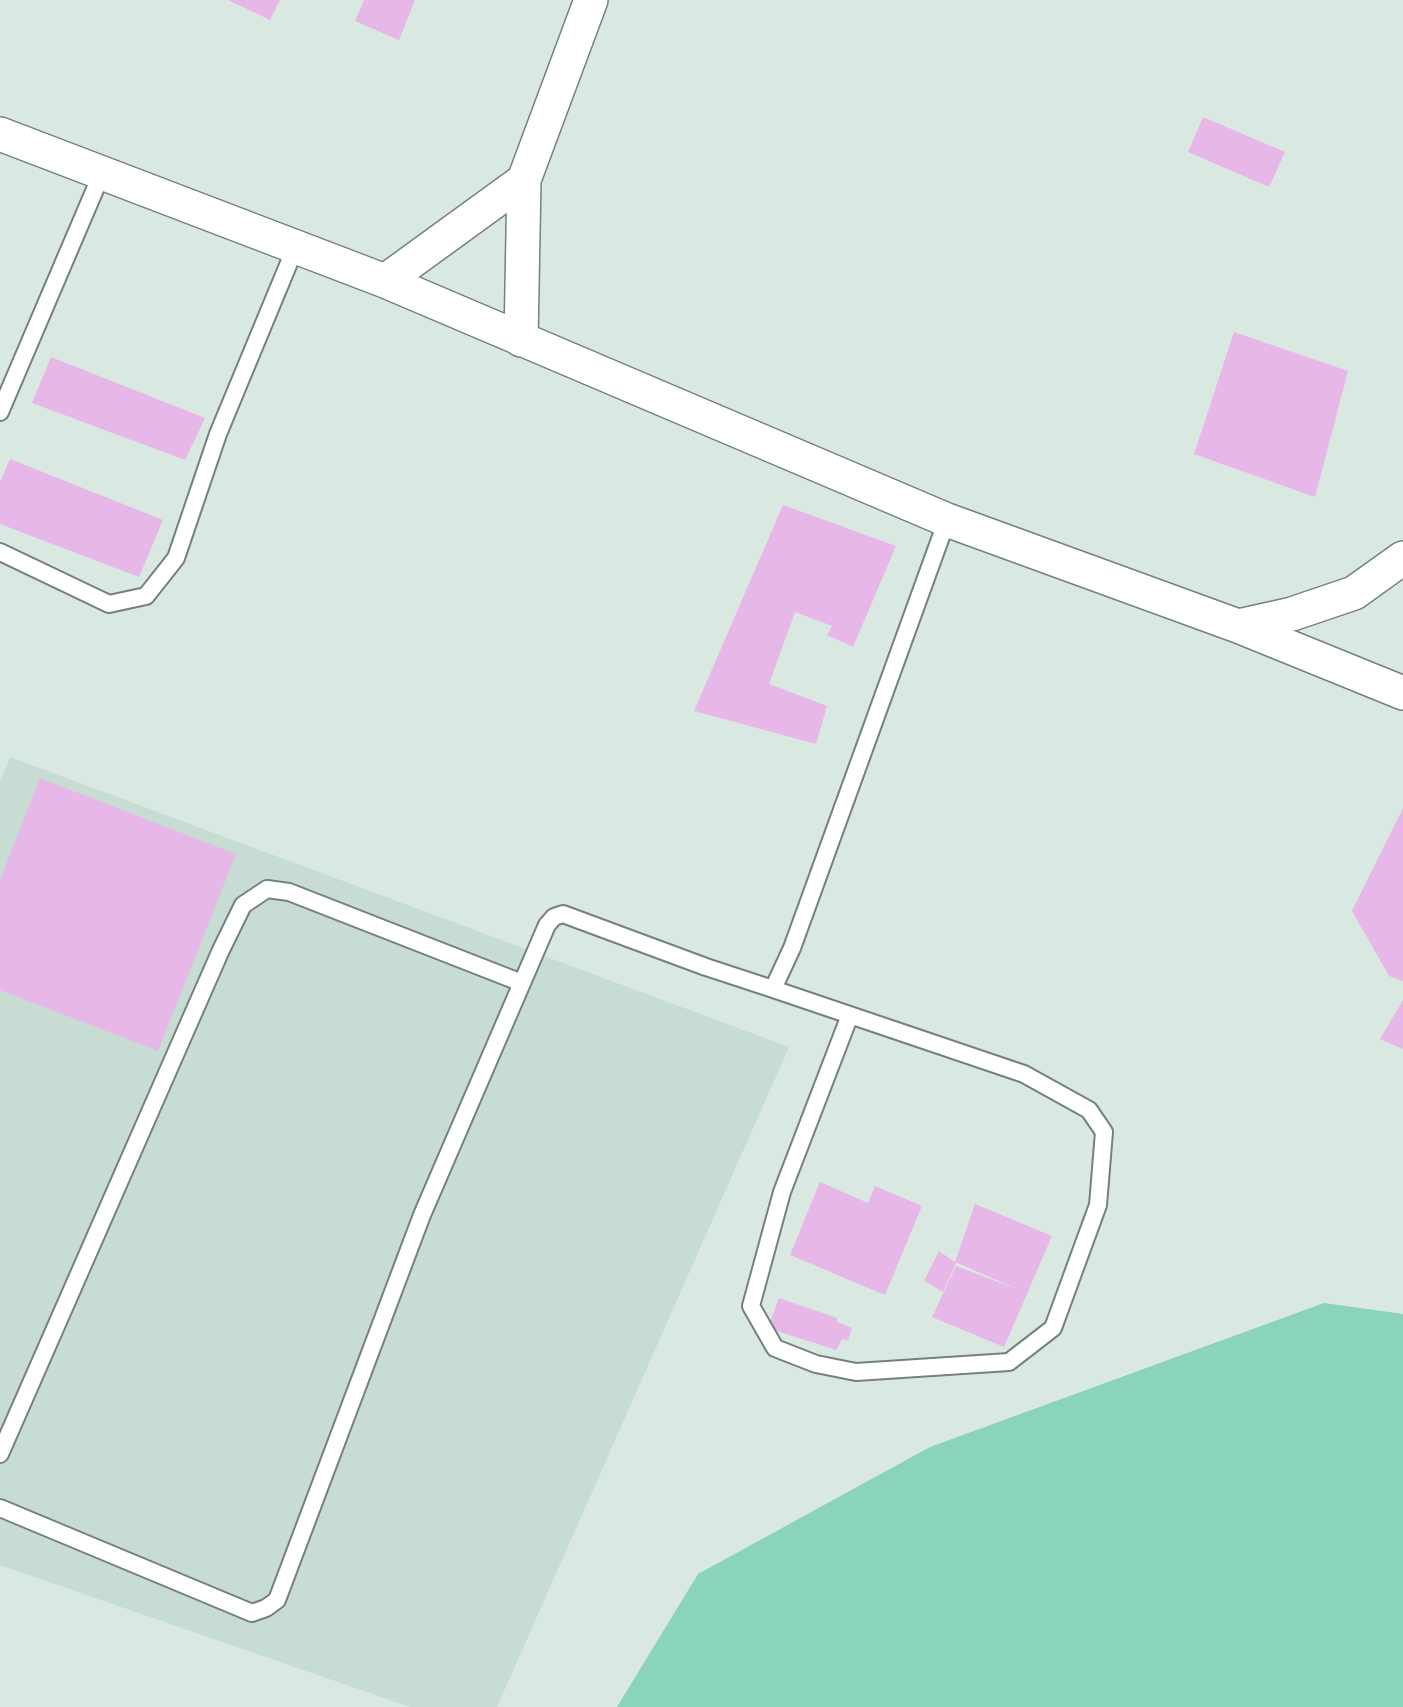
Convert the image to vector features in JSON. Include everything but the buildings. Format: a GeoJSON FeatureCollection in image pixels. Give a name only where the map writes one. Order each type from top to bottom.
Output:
{"type":"FeatureCollection","features":[{"type":"Feature","properties":{"kind":"street"},"geometry":{"type":"LineString","coordinates":[[521,340],[524,180],[591,0]]}},
{"type":"Feature","properties":{"kind":"street"},"geometry":{"type":"LineString","coordinates":[[0,134],[385,281],[947,520],[1238,626],[1403,693]]}},
{"type":"Feature","properties":{"kind":"street"},"geometry":{"type":"LineString","coordinates":[[385,281],[524,180]]}},
{"type":"Feature","properties":{"kind":"street"},"geometry":{"type":"LineString","coordinates":[[1238,626],[1292,614],[1354,593],[1403,558]]}},
{"type":"Feature","properties":{"kind":"lane"},"geometry":{"type":"LineString","coordinates":[[0,412],[102,173]]}},
{"type":"Feature","properties":{"kind":"lane"},"geometry":{"type":"LineString","coordinates":[[0,552],[109,604],[146,596],[176,558],[218,434],[296,246]]}},
{"type":"Feature","properties":{"kind":"lane"},"geometry":{"type":"LineString","coordinates":[[773,989],[792,948],[947,520]]}},
{"type":"Feature","properties":{"kind":"lane"},"geometry":{"type":"LineString","coordinates":[[0,1454],[243,904],[267,889],[289,892],[522,983]]}},
{"type":"Feature","properties":{"kind":"lane"},"geometry":{"type":"LineString","coordinates":[[0,1509],[252,1613],[267,1608],[277,1600],[422,1215],[547,925],[554,917],[563,914],[706,967],[773,989],[850,1015],[1024,1074],[1089,1110],[1104,1132],[1098,1205],[1053,1328],[1009,1362],[856,1371],[816,1364],[775,1348],[751,1306],[782,1192],[850,1015]]}},
{"type":"Feature","properties":{"kind":"shaded area"},"geometry":{"type":"Polygon","coordinates":[[[10,757],[789,1047],[497,1707],[410,1707],[0,1565],[0,782],[10,757]]]}},
{"type":"Feature","properties":{"kind":"green space"},"geometry":{"type":"Polygon","coordinates":[[[1324,1303],[1403,1314],[1403,1707],[617,1707],[698,1574],[930,1447],[1324,1303]]]}}]}
